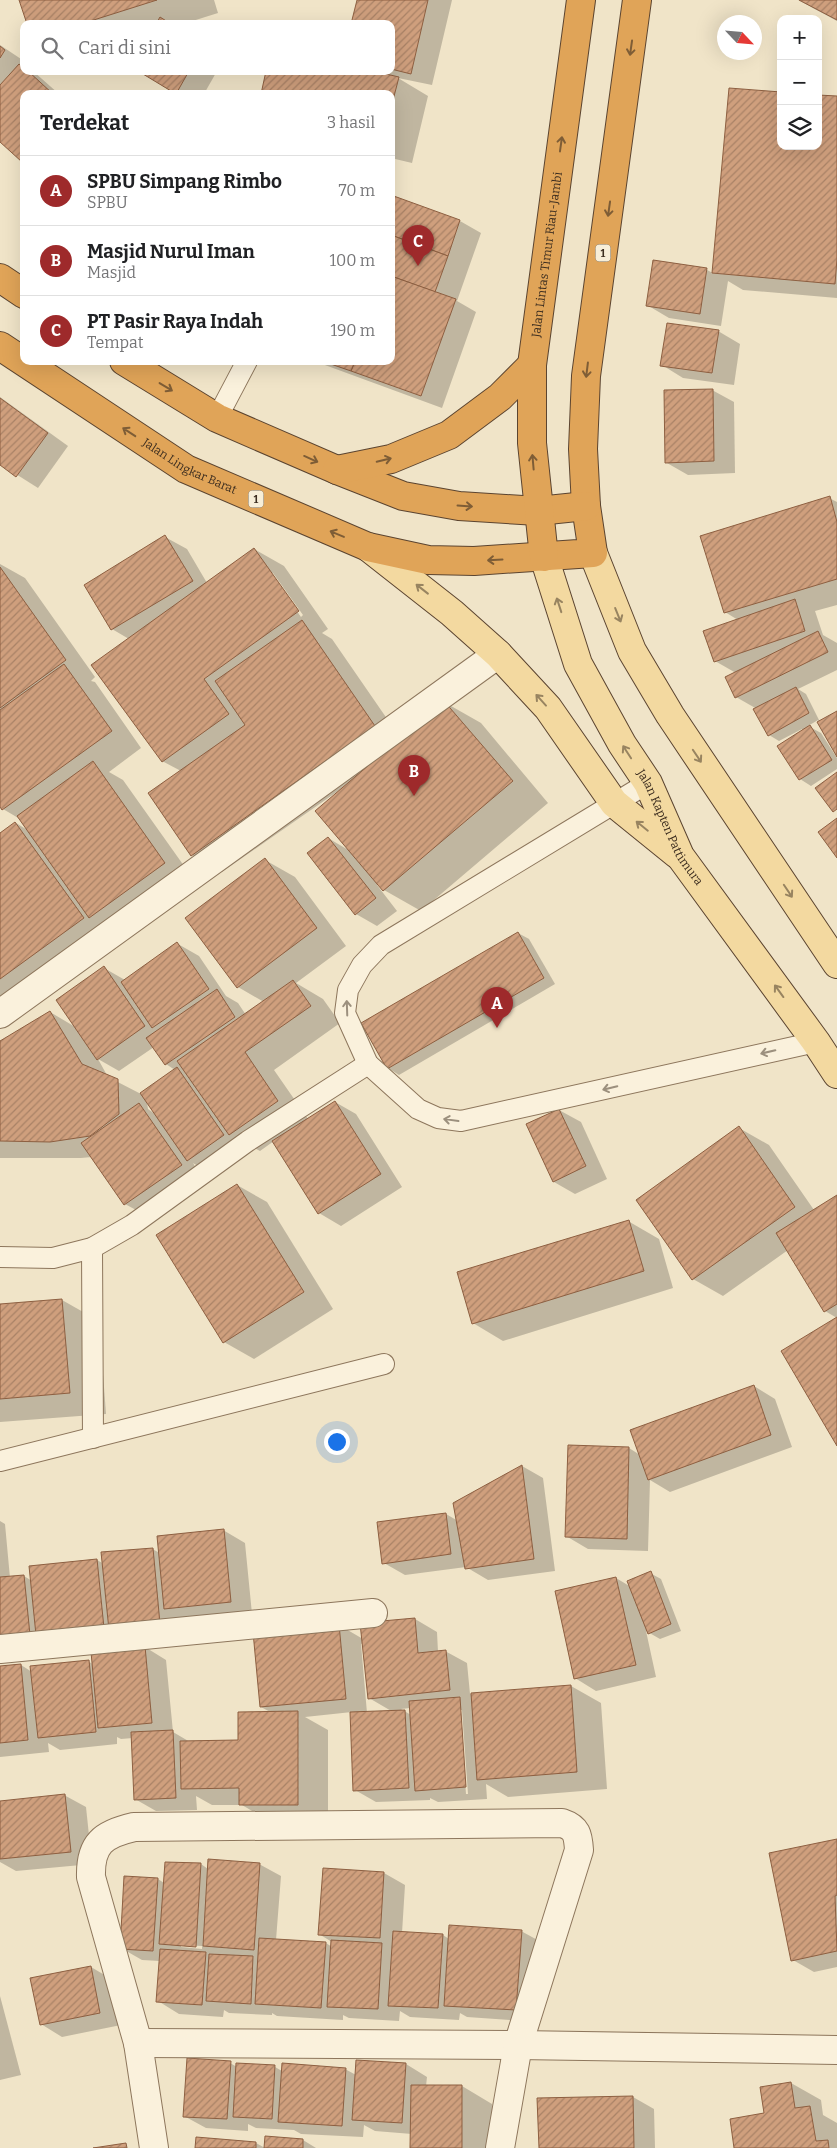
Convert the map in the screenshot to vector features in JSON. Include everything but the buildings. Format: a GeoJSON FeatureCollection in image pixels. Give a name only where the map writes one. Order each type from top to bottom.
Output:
{"type":"FeatureCollection","features":[{"type":"Feature","properties":{"kind":"highway","name":"Jalan Lintas Timur Riau-Jambi"},"geometry":{"type":"LineString","coordinates":[[544,557],[532,443],[532,365],[581,0]]}},
{"type":"Feature","properties":{"kind":"highway","name":"1"},"geometry":{"type":"LineString","coordinates":[[544,557],[593,553],[586,506],[583,448],[586,376],[637,0]]}},
{"type":"Feature","properties":{"kind":"highway"},"geometry":{"type":"LineString","coordinates":[[0,278],[20,291]]}},
{"type":"Feature","properties":{"kind":"highway","name":"Jalan Lingkar Barat"},"geometry":{"type":"LineString","coordinates":[[0,346],[20,359]]}},
{"type":"Feature","properties":{"kind":"highway","name":"Jalan Lingkar Barat"},"geometry":{"type":"LineString","coordinates":[[29,365],[186,469],[368,547],[428,560],[474,561],[544,557]]}},
{"type":"Feature","properties":{"kind":"highway"},"geometry":{"type":"LineString","coordinates":[[131,365],[217,418],[337,470],[403,496],[459,506],[538,511],[586,506]]}},
{"type":"Feature","properties":{"kind":"highway"},"geometry":{"type":"LineString","coordinates":[[337,470],[391,459],[448,435],[500,397],[532,365]]}},
{"type":"Feature","properties":{"kind":"main road"},"geometry":{"type":"LineString","coordinates":[[368,547],[452,613],[498,654],[548,708],[614,803],[680,856]]}},
{"type":"Feature","properties":{"kind":"main road"},"geometry":{"type":"LineString","coordinates":[[593,553],[632,651],[670,715],[837,964]]}},
{"type":"Feature","properties":{"kind":"main road","name":"Jalan Kapten Pattimura"},"geometry":{"type":"LineString","coordinates":[[544,557],[578,664],[622,744],[648,783],[680,856],[816,1042],[837,1074]]}},
{"type":"Feature","properties":{"kind":"street"},"geometry":{"type":"LineString","coordinates":[[0,1014],[498,654]]}},
{"type":"Feature","properties":{"kind":"street"},"geometry":{"type":"LineString","coordinates":[[0,1649],[373,1613]]}},
{"type":"Feature","properties":{"kind":"street"},"geometry":{"type":"LineString","coordinates":[[154,2148],[138,2043],[91,1877],[91,1864],[95,1851],[103,1839],[114,1831],[134,1827],[562,1823],[572,1826],[578,1834],[579,1850],[518,2045],[500,2148]]}},
{"type":"Feature","properties":{"kind":"street"},"geometry":{"type":"LineString","coordinates":[[138,2043],[518,2045],[837,2050]]}},
{"type":"Feature","properties":{"kind":"lane"},"geometry":{"type":"LineString","coordinates":[[217,418],[245,365]]}},
{"type":"Feature","properties":{"kind":"lane"},"geometry":{"type":"LineString","coordinates":[[648,783],[381,945],[362,965],[348,990],[345,1014],[368,1064],[418,1109],[438,1118],[461,1121],[816,1042]]}},
{"type":"Feature","properties":{"kind":"lane"},"geometry":{"type":"LineString","coordinates":[[0,1257],[53,1258],[92,1248],[132,1225],[248,1142],[368,1064]]}},
{"type":"Feature","properties":{"kind":"lane"},"geometry":{"type":"LineString","coordinates":[[92,1248],[93,1438]]}},
{"type":"Feature","properties":{"kind":"lane"},"geometry":{"type":"LineString","coordinates":[[0,1461],[384,1364]]}},
{"type":"Feature","properties":{"kind":"place","name":"PT Pasir Raya Indah"},"geometry":{"type":"Point","coordinates":[418,266]}},
{"type":"Feature","properties":{"kind":"place","name":"Masjid Nurul Iman"},"geometry":{"type":"Point","coordinates":[414,796]}},
{"type":"Feature","properties":{"kind":"place","name":"SPBU Simpang Rimbo"},"geometry":{"type":"Point","coordinates":[497,1028]}}]}
